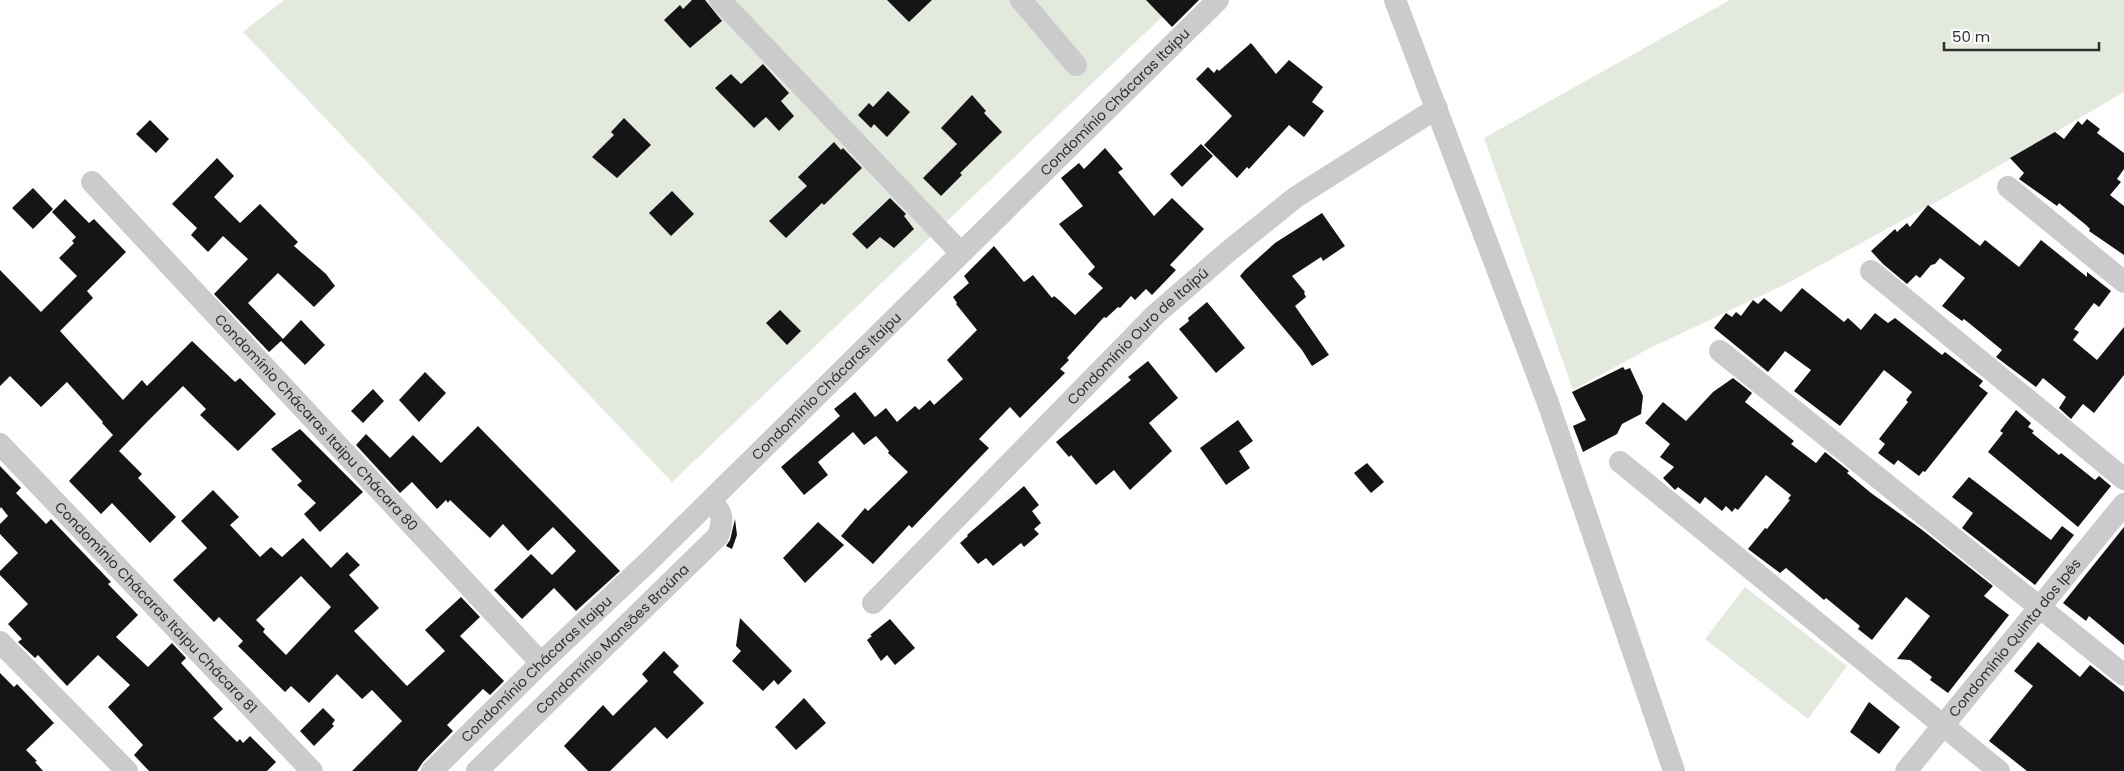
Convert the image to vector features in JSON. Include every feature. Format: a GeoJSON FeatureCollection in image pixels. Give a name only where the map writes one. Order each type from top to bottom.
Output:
{"type":"FeatureCollection","features":[{"type":"Feature","properties":{"kind":"street"},"geometry":{"type":"LineString","coordinates":[[720,0],[961,254]]}},
{"type":"Feature","properties":{"kind":"street"},"geometry":{"type":"LineString","coordinates":[[1021,0],[1076,65]]}},
{"type":"Feature","properties":{"kind":"street","name":"Condomínio Chácaras Itaipu"},"geometry":{"type":"LineString","coordinates":[[432,771],[541,663],[710,501],[1218,0]]}},
{"type":"Feature","properties":{"kind":"street"},"geometry":{"type":"LineString","coordinates":[[1400,2],[1437,108],[1548,403],[1674,771]]}},
{"type":"Feature","properties":{"kind":"street","name":"Condomínio Ouro de Itaipú"},"geometry":{"type":"LineString","coordinates":[[873,603],[1156,314],[1296,197],[1437,108]]}},
{"type":"Feature","properties":{"kind":"street","name":"Condomínio Chácaras Itaipu Chácara 80"},"geometry":{"type":"LineString","coordinates":[[92,182],[541,663]]}},
{"type":"Feature","properties":{"kind":"street"},"geometry":{"type":"LineString","coordinates":[[2008,187],[2124,282]]}},
{"type":"Feature","properties":{"kind":"street"},"geometry":{"type":"LineString","coordinates":[[1871,271],[2124,479]]}},
{"type":"Feature","properties":{"kind":"street"},"geometry":{"type":"LineString","coordinates":[[1720,351],[2124,675]]}},
{"type":"Feature","properties":{"kind":"street","name":"Condomínio Chácaras Itaipu Chácara 81"},"geometry":{"type":"LineString","coordinates":[[0,444],[312,771]]}},
{"type":"Feature","properties":{"kind":"street"},"geometry":{"type":"LineString","coordinates":[[1620,462],[1999,771]]}},
{"type":"Feature","properties":{"kind":"street","name":"Condomínio Mansões Braúna"},"geometry":{"type":"LineString","coordinates":[[477,771],[718,536],[722,525],[720,511],[710,501]]}},
{"type":"Feature","properties":{"kind":"street","name":"Condomínio Quinta dos Ipês"},"geometry":{"type":"LineString","coordinates":[[1906,771],[2124,504]]}},
{"type":"Feature","properties":{"kind":"street"},"geometry":{"type":"LineString","coordinates":[[0,642],[127,771]]}},
{"type":"Feature","properties":{"kind":"shaded area"},"geometry":{"type":"Polygon","coordinates":[[[284,0],[1180,0],[672,482],[243,32],[284,0]]]}},
{"type":"Feature","properties":{"kind":"shaded area"},"geometry":{"type":"Polygon","coordinates":[[[1730,0],[2124,0],[2124,92],[1947,196],[1786,284],[1648,349],[1573,390],[1484,138],[1730,0]]]}},
{"type":"Feature","properties":{"kind":"shaded area"},"geometry":{"type":"Polygon","coordinates":[[[1745,587],[1847,666],[1808,719],[1705,639],[1745,587]]]}},
{"type":"Feature","properties":{"kind":"building"},"geometry":{"type":"Polygon","coordinates":[[[692,0],[705,0],[722,21],[690,48],[664,20],[680,5],[683,9],[692,0]]]}},
{"type":"Feature","properties":{"kind":"building"},"geometry":{"type":"Polygon","coordinates":[[[887,0],[932,0],[909,22],[887,0]]]}},
{"type":"Feature","properties":{"kind":"building"},"geometry":{"type":"Polygon","coordinates":[[[1146,0],[1199,0],[1172,27],[1146,0]]]}},
{"type":"Feature","properties":{"kind":"building"},"geometry":{"type":"Polygon","coordinates":[[[1251,43],[1276,74],[1289,60],[1323,87],[1312,102],[1324,111],[1304,137],[1289,125],[1249,169],[1247,167],[1237,178],[1204,145],[1232,116],[1196,79],[1208,67],[1214,73],[1217,69],[1219,71],[1251,43]]]}},
{"type":"Feature","properties":{"kind":"building"},"geometry":{"type":"Polygon","coordinates":[[[763,64],[789,93],[781,101],[794,116],[779,131],[766,117],[754,128],[715,88],[731,74],[741,84],[763,64]]]}},
{"type":"Feature","properties":{"kind":"building"},"geometry":{"type":"Polygon","coordinates":[[[888,91],[910,112],[887,137],[874,124],[871,128],[858,115],[869,103],[873,107],[888,91]]]}},
{"type":"Feature","properties":{"kind":"building"},"geometry":{"type":"Polygon","coordinates":[[[972,95],[986,111],[984,113],[1002,132],[960,173],[962,175],[941,196],[923,178],[957,144],[941,128],[972,95]]]}},
{"type":"Feature","properties":{"kind":"building"},"geometry":{"type":"Polygon","coordinates":[[[624,118],[651,145],[617,178],[592,157],[614,135],[611,132],[624,118]]]}},
{"type":"Feature","properties":{"kind":"building"},"geometry":{"type":"Polygon","coordinates":[[[2087,119],[2100,129],[2097,133],[2124,153],[2124,169],[2117,179],[2121,182],[2110,195],[2124,206],[2124,255],[2089,231],[2090,229],[2086,225],[2059,203],[2057,206],[2019,179],[2024,173],[2010,158],[2055,132],[2064,139],[2078,121],[2082,125],[2087,119]]]}},
{"type":"Feature","properties":{"kind":"building"},"geometry":{"type":"Polygon","coordinates":[[[150,120],[169,139],[156,153],[136,134],[150,120]]]}},
{"type":"Feature","properties":{"kind":"building"},"geometry":{"type":"Polygon","coordinates":[[[834,142],[841,150],[843,148],[862,168],[786,238],[769,221],[807,186],[798,177],[834,142]]]}},
{"type":"Feature","properties":{"kind":"building"},"geometry":{"type":"Polygon","coordinates":[[[1201,144],[1213,156],[1182,187],[1170,174],[1201,144]]]}},
{"type":"Feature","properties":{"kind":"building"},"geometry":{"type":"Polygon","coordinates":[[[1105,148],[1123,169],[1118,172],[1154,216],[1172,198],[1204,229],[1170,265],[1176,270],[1152,295],[1146,289],[1135,300],[1131,296],[1120,308],[1118,307],[1106,318],[1104,317],[1067,358],[1069,360],[1060,369],[1065,373],[1020,418],[1010,407],[979,439],[989,448],[912,528],[909,525],[873,564],[841,536],[865,508],[868,511],[908,472],[888,453],[889,451],[876,436],[864,445],[853,432],[818,462],[828,475],[804,495],[781,467],[840,416],[834,409],[855,392],[875,417],[886,408],[897,422],[915,406],[919,410],[930,400],[934,405],[963,379],[947,360],[977,330],[956,304],[953,297],[969,283],[964,276],[994,246],[1024,282],[1033,275],[1052,298],[1054,296],[1075,315],[1103,288],[1088,274],[1095,267],[1059,224],[1083,206],[1061,178],[1079,163],[1084,169],[1105,148]]]}},
{"type":"Feature","properties":{"kind":"building"},"geometry":{"type":"Polygon","coordinates":[[[217,158],[234,176],[214,197],[240,223],[260,204],[298,242],[294,246],[326,274],[335,286],[314,307],[278,273],[248,303],[283,339],[301,320],[325,345],[305,365],[281,341],[269,352],[214,294],[248,259],[223,236],[208,252],[191,235],[197,228],[172,204],[217,158]]]}},
{"type":"Feature","properties":{"kind":"building"},"geometry":{"type":"Polygon","coordinates":[[[33,188],[53,209],[33,229],[12,208],[33,188]]]}},
{"type":"Feature","properties":{"kind":"building"},"geometry":{"type":"Polygon","coordinates":[[[672,191],[694,214],[671,236],[649,213],[672,191]]]}},
{"type":"Feature","properties":{"kind":"building"},"geometry":{"type":"Polygon","coordinates":[[[890,198],[906,214],[904,216],[914,229],[894,248],[880,237],[867,249],[852,234],[890,198]]]}},
{"type":"Feature","properties":{"kind":"building"},"geometry":{"type":"Polygon","coordinates":[[[65,199],[89,223],[94,219],[126,252],[87,291],[93,298],[60,331],[123,400],[142,380],[147,386],[192,341],[235,382],[240,378],[276,414],[238,451],[200,415],[206,409],[183,386],[147,422],[119,451],[142,474],[138,478],[176,517],[150,543],[112,503],[101,514],[69,481],[113,435],[67,382],[41,407],[10,376],[0,386],[0,270],[41,312],[77,276],[59,258],[74,243],[72,241],[76,237],[52,212],[65,199]]]}},
{"type":"Feature","properties":{"kind":"building"},"geometry":{"type":"Polygon","coordinates":[[[1928,205],[1980,246],[1985,240],[2019,267],[2041,240],[2087,277],[2087,272],[2111,291],[2099,307],[2094,303],[2074,329],[2079,332],[2073,340],[2097,360],[2124,327],[2124,375],[2094,413],[2083,404],[2071,419],[2059,408],[2066,397],[2043,378],[2036,387],[1996,357],[2002,350],[1964,319],[1962,321],[1942,306],[1965,278],[1940,258],[1920,278],[1916,275],[1907,284],[1871,251],[1895,229],[1897,232],[1907,223],[1910,227],[1928,205]]]}},
{"type":"Feature","properties":{"kind":"building"},"geometry":{"type":"Polygon","coordinates":[[[1322,213],[1345,246],[1323,261],[1321,257],[1292,276],[1305,292],[1306,297],[1295,306],[1329,355],[1312,366],[1302,350],[1240,276],[1275,243],[1322,213]]]}},
{"type":"Feature","properties":{"kind":"building"},"geometry":{"type":"Polygon","coordinates":[[[1802,288],[1844,322],[1848,318],[1861,330],[1875,313],[1888,323],[1895,318],[1942,355],[1945,352],[1983,381],[1979,386],[1988,393],[1925,472],[1923,471],[1919,476],[1898,460],[1894,465],[1878,453],[1885,444],[1879,439],[1908,402],[1906,400],[1912,392],[1884,370],[1840,426],[1794,391],[1811,370],[1785,351],[1768,372],[1714,328],[1726,313],[1732,317],[1736,312],[1741,316],[1753,300],[1758,304],[1764,298],[1781,312],[1802,288]]]}},
{"type":"Feature","properties":{"kind":"building"},"geometry":{"type":"Polygon","coordinates":[[[1207,302],[1245,348],[1216,373],[1179,329],[1189,321],[1188,318],[1207,302]]]}},
{"type":"Feature","properties":{"kind":"building"},"geometry":{"type":"Polygon","coordinates":[[[780,310],[801,331],[787,345],[766,323],[780,310]]]}},
{"type":"Feature","properties":{"kind":"building"},"geometry":{"type":"Polygon","coordinates":[[[1148,361],[1178,398],[1149,423],[1172,451],[1130,490],[1114,470],[1096,485],[1071,455],[1069,457],[1056,442],[1131,380],[1128,377],[1148,361]]]}},
{"type":"Feature","properties":{"kind":"building"},"geometry":{"type":"Polygon","coordinates":[[[1623,367],[1625,370],[1630,368],[1643,396],[1641,414],[1622,424],[1617,434],[1583,452],[1573,426],[1586,420],[1572,392],[1623,367]]]}},
{"type":"Feature","properties":{"kind":"building"},"geometry":{"type":"Polygon","coordinates":[[[425,372],[446,393],[419,422],[399,400],[425,372]]]}},
{"type":"Feature","properties":{"kind":"building"},"geometry":{"type":"Polygon","coordinates":[[[1733,378],[1752,393],[1745,402],[1794,441],[1791,444],[1816,463],[1825,452],[1849,471],[1847,473],[1871,493],[1921,529],[1993,586],[1984,596],[2009,615],[1948,693],[1930,680],[1932,677],[1910,660],[1897,659],[1930,616],[1906,597],[1872,640],[1858,629],[1860,626],[1826,598],[1824,600],[1786,568],[1780,573],[1748,549],[1790,500],[1788,499],[1791,495],[1766,475],[1738,510],[1735,508],[1732,512],[1726,506],[1722,511],[1705,497],[1700,504],[1678,487],[1675,490],[1663,478],[1674,467],[1660,457],[1670,444],[1645,423],[1663,402],[1686,421],[1713,392],[1733,378]]]}},
{"type":"Feature","properties":{"kind":"building"},"geometry":{"type":"Polygon","coordinates":[[[373,389],[384,401],[363,423],[351,411],[373,389]]]}},
{"type":"Feature","properties":{"kind":"building"},"geometry":{"type":"Polygon","coordinates":[[[2016,410],[2031,423],[2028,427],[2034,431],[2032,433],[2059,455],[2061,453],[2095,480],[2099,476],[2111,486],[2078,527],[1988,452],[2003,433],[2000,431],[2016,410]]]}},
{"type":"Feature","properties":{"kind":"building"},"geometry":{"type":"Polygon","coordinates":[[[1238,420],[1253,441],[1239,451],[1250,468],[1226,485],[1200,448],[1238,420]]]}},
{"type":"Feature","properties":{"kind":"building"},"geometry":{"type":"Polygon","coordinates":[[[478,426],[620,571],[576,611],[554,588],[522,619],[494,590],[531,554],[552,575],[576,551],[553,527],[528,551],[503,524],[490,538],[450,500],[448,503],[446,500],[437,509],[412,482],[400,493],[356,445],[366,434],[390,458],[413,435],[441,463],[478,426]]]}},
{"type":"Feature","properties":{"kind":"building"},"geometry":{"type":"Polygon","coordinates":[[[300,429],[363,492],[320,532],[304,514],[316,503],[297,485],[302,481],[271,449],[300,429]]]}},
{"type":"Feature","properties":{"kind":"building"},"geometry":{"type":"Polygon","coordinates":[[[1367,463],[1384,482],[1371,493],[1354,473],[1367,463]]]}},
{"type":"Feature","properties":{"kind":"building"},"geometry":{"type":"Polygon","coordinates":[[[0,466],[21,488],[16,493],[46,524],[51,519],[111,582],[108,584],[138,615],[116,637],[148,667],[172,643],[186,658],[181,663],[223,709],[213,718],[237,742],[240,739],[243,743],[250,736],[276,762],[267,771],[149,771],[134,755],[143,745],[108,707],[130,685],[98,655],[67,686],[38,655],[35,658],[18,642],[22,639],[8,624],[28,604],[0,575],[0,571],[18,553],[0,534],[0,524],[8,516],[1,507],[0,509],[0,466]]]}},
{"type":"Feature","properties":{"kind":"building"},"geometry":{"type":"Polygon","coordinates":[[[1969,477],[2051,540],[2062,526],[2074,535],[2035,585],[1962,528],[1973,513],[1952,497],[1969,477]]]}},
{"type":"Feature","properties":{"kind":"building"},"geometry":{"type":"Polygon","coordinates":[[[1024,486],[1039,505],[1032,511],[1041,523],[1034,529],[1039,534],[1024,547],[1021,543],[993,566],[986,558],[978,564],[960,543],[1024,486]]]}},
{"type":"Feature","properties":{"kind":"building"},"geometry":{"type":"Polygon","coordinates":[[[213,490],[239,517],[230,525],[260,557],[271,547],[282,557],[303,538],[331,568],[347,552],[360,565],[349,575],[379,608],[354,631],[407,686],[445,651],[425,630],[461,597],[480,617],[460,636],[504,681],[490,695],[483,689],[447,725],[453,731],[423,762],[417,771],[352,771],[402,721],[372,690],[362,699],[337,674],[309,703],[291,686],[285,692],[238,646],[243,641],[219,617],[214,622],[173,580],[207,548],[181,521],[213,490]],[[301,576],[256,620],[265,629],[263,632],[286,655],[331,607],[301,576]]]}},
{"type":"Feature","properties":{"kind":"building"},"geometry":{"type":"Polygon","coordinates":[[[735,519],[737,535],[732,549],[726,546],[730,540],[735,519]]]}},
{"type":"Feature","properties":{"kind":"building"},"geometry":{"type":"Polygon","coordinates":[[[818,522],[844,545],[805,583],[783,558],[818,522]]]}},
{"type":"Feature","properties":{"kind":"building"},"geometry":{"type":"Polygon","coordinates":[[[2124,527],[2124,645],[2089,616],[2086,621],[2063,603],[2124,527]]]}},
{"type":"Feature","properties":{"kind":"building"},"geometry":{"type":"Polygon","coordinates":[[[740,618],[792,671],[778,685],[774,680],[763,691],[732,661],[741,651],[736,646],[740,618]]]}},
{"type":"Feature","properties":{"kind":"building"},"geometry":{"type":"Polygon","coordinates":[[[890,619],[915,648],[895,665],[887,655],[881,661],[867,640],[872,636],[870,635],[890,619]]]}},
{"type":"Feature","properties":{"kind":"building"},"geometry":{"type":"Polygon","coordinates":[[[2038,642],[2080,677],[2090,665],[2124,692],[2124,771],[2027,771],[1989,741],[2033,686],[2014,671],[2038,642]]]}},
{"type":"Feature","properties":{"kind":"building"},"geometry":{"type":"Polygon","coordinates":[[[664,651],[679,666],[673,672],[704,703],[667,739],[655,727],[610,771],[588,771],[564,746],[603,705],[613,716],[648,681],[642,674],[664,651]]]}},
{"type":"Feature","properties":{"kind":"building"},"geometry":{"type":"Polygon","coordinates":[[[0,673],[14,687],[17,684],[54,723],[26,750],[37,761],[35,762],[43,771],[0,771],[0,673]]]}},
{"type":"Feature","properties":{"kind":"building"},"geometry":{"type":"Polygon","coordinates":[[[804,698],[826,723],[796,750],[775,727],[804,698]]]}},
{"type":"Feature","properties":{"kind":"building"},"geometry":{"type":"Polygon","coordinates":[[[1869,702],[1900,727],[1879,754],[1850,732],[1869,702]]]}},
{"type":"Feature","properties":{"kind":"building"},"geometry":{"type":"Polygon","coordinates":[[[323,708],[335,720],[332,724],[334,726],[314,746],[300,731],[323,708]]]}}]}
